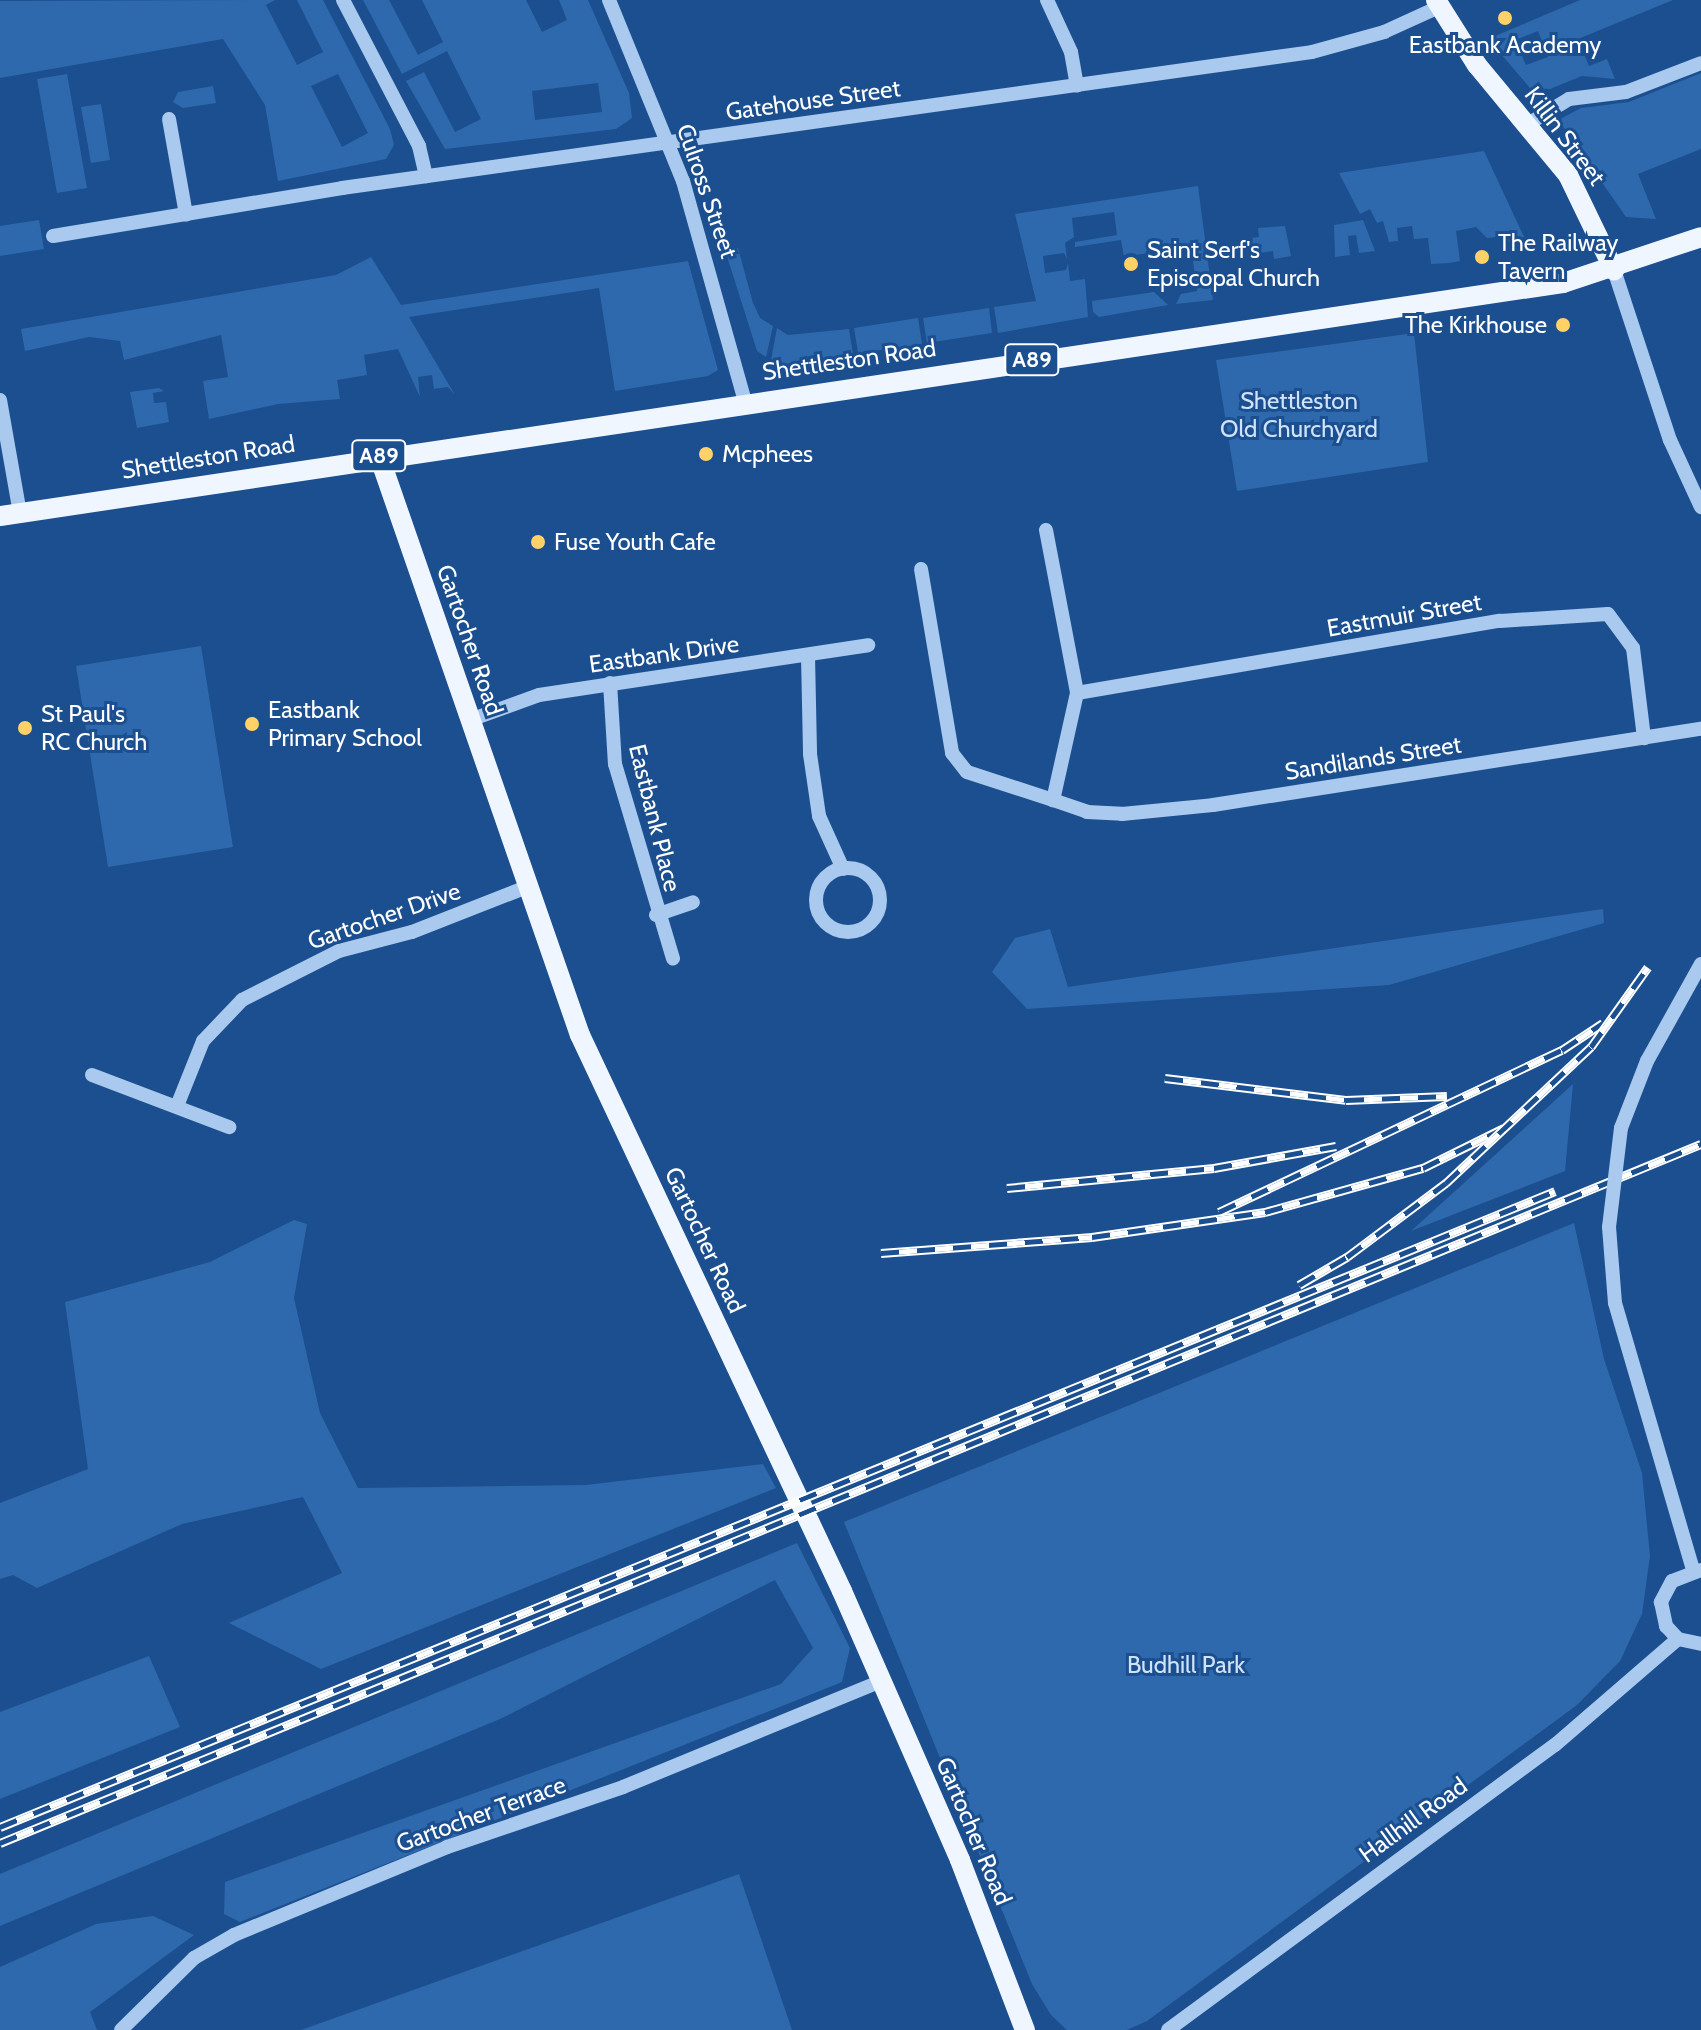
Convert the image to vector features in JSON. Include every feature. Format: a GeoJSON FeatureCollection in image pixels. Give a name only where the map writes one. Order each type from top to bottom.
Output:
{"type":"FeatureCollection","features":[{"type":"Feature","properties":{"kind":"main road","name":"Killin Street"},"geometry":{"type":"LineString","coordinates":[[1438,3],[1477,65],[1528,124],[1573,185],[1614,270]]}},
{"type":"Feature","properties":{"kind":"main road","name":"Shettleston Road"},"geometry":{"type":"LineString","coordinates":[[10,514],[379,456],[1514,291],[1614,270],[1701,237]]}},
{"type":"Feature","properties":{"kind":"main road","name":"Gartocher Road"},"geometry":{"type":"LineString","coordinates":[[379,456],[580,1035],[881,1681],[960,1860],[1025,2030]]}},
{"type":"Feature","properties":{"kind":"street"},"geometry":{"type":"LineString","coordinates":[[343,0],[419,146],[426,176]]}},
{"type":"Feature","properties":{"kind":"street","name":"Culross Street"},"geometry":{"type":"LineString","coordinates":[[609,0],[669,143],[714,279],[745,402]]}},
{"type":"Feature","properties":{"kind":"street"},"geometry":{"type":"LineString","coordinates":[[1047,0],[1071,52],[1077,85]]}},
{"type":"Feature","properties":{"kind":"street","name":"Gatehouse Street"},"geometry":{"type":"LineString","coordinates":[[53,236],[426,176],[1322,50],[1384,32],[1438,3]]}},
{"type":"Feature","properties":{"kind":"street"},"geometry":{"type":"LineString","coordinates":[[1528,124],[1569,99],[1619,94],[1701,63]]}},
{"type":"Feature","properties":{"kind":"street"},"geometry":{"type":"LineString","coordinates":[[169,119],[186,214]]}},
{"type":"Feature","properties":{"kind":"street"},"geometry":{"type":"LineString","coordinates":[[1614,270],[1673,446],[1701,507]]}},
{"type":"Feature","properties":{"kind":"street"},"geometry":{"type":"LineString","coordinates":[[0,400],[10,514]]}},
{"type":"Feature","properties":{"kind":"street"},"geometry":{"type":"LineString","coordinates":[[1046,530],[1077,693],[1053,800]]}},
{"type":"Feature","properties":{"kind":"street","name":"Sandilands Street"},"geometry":{"type":"LineString","coordinates":[[921,569],[952,753],[967,772],[1087,812],[1122,814],[1198,807],[1701,729]]}},
{"type":"Feature","properties":{"kind":"street","name":"Eastmuir Street"},"geometry":{"type":"LineString","coordinates":[[1077,693],[1500,621],[1608,614],[1633,648],[1644,738]]}},
{"type":"Feature","properties":{"kind":"street","name":"Eastbank Drive"},"geometry":{"type":"LineString","coordinates":[[470,720],[539,695],[868,645]]}},
{"type":"Feature","properties":{"kind":"street"},"geometry":{"type":"LineString","coordinates":[[808,656],[810,754],[819,816],[843,869],[871,877],[880,895],[877,915],[853,932],[823,921],[816,900],[824,880],[843,869]]}},
{"type":"Feature","properties":{"kind":"street","name":"Eastbank Place"},"geometry":{"type":"LineString","coordinates":[[610,683],[615,764],[656,915],[673,959]]}},
{"type":"Feature","properties":{"kind":"street","name":"Gartocher Drive"},"geometry":{"type":"LineString","coordinates":[[177,1106],[203,1041],[242,1000],[339,951],[412,932],[527,887]]}},
{"type":"Feature","properties":{"kind":"street","name":"Eastbank Place"},"geometry":{"type":"LineString","coordinates":[[656,915],[693,902]]}},
{"type":"Feature","properties":{"kind":"street"},"geometry":{"type":"LineString","coordinates":[[1701,964],[1647,1061],[1621,1128],[1609,1227],[1615,1303],[1697,1570],[1672,1581],[1661,1602],[1666,1626],[1678,1639],[1701,1644]]}},
{"type":"Feature","properties":{"kind":"street"},"geometry":{"type":"LineString","coordinates":[[92,1075],[229,1127]]}},
{"type":"Feature","properties":{"kind":"street","name":"Hallhill Road"},"geometry":{"type":"LineString","coordinates":[[1168,2030],[1555,1745],[1678,1639]]}},
{"type":"Feature","properties":{"kind":"street","name":"Gartocher Terrace"},"geometry":{"type":"LineString","coordinates":[[121,2030],[194,1958],[234,1935],[447,1847],[623,1787],[881,1681]]}},
{"type":"Feature","properties":{"kind":"green space"},"geometry":{"type":"Polygon","coordinates":[[[275,0],[266,5],[297,65],[323,52],[297,0],[323,0],[390,129],[394,145],[386,159],[278,181],[265,105],[223,39],[0,78],[0,1],[275,0]],[[338,74],[311,86],[342,147],[368,133],[338,74]]]}},
{"type":"Feature","properties":{"kind":"green space"},"geometry":{"type":"Polygon","coordinates":[[[363,0],[389,0],[418,55],[443,42],[422,0],[526,0],[542,32],[567,20],[559,0],[588,0],[629,93],[632,118],[616,129],[445,149],[406,81],[424,72],[455,132],[481,119],[447,51],[402,74],[363,0]],[[598,83],[532,91],[535,120],[602,112],[598,83]]]}},
{"type":"Feature","properties":{"kind":"green space"},"geometry":{"type":"Polygon","coordinates":[[[1580,0],[1673,0],[1578,39],[1589,66],[1607,59],[1615,79],[1582,76],[1550,89],[1530,88],[1488,39],[1580,0]],[[1538,31],[1515,40],[1526,65],[1548,57],[1538,31]]]}},
{"type":"Feature","properties":{"kind":"green space"},"geometry":{"type":"Polygon","coordinates":[[[1701,73],[1701,149],[1638,174],[1656,219],[1626,217],[1560,122],[1562,118],[1581,108],[1629,102],[1701,73]]]}},
{"type":"Feature","properties":{"kind":"green space"},"geometry":{"type":"Polygon","coordinates":[[[67,74],[87,188],[57,193],[37,79],[67,74]]]}},
{"type":"Feature","properties":{"kind":"green space"},"geometry":{"type":"Polygon","coordinates":[[[213,86],[216,103],[183,108],[173,102],[178,92],[213,86]]]}},
{"type":"Feature","properties":{"kind":"green space"},"geometry":{"type":"Polygon","coordinates":[[[101,104],[110,160],[91,163],[81,107],[101,104]]]}},
{"type":"Feature","properties":{"kind":"green space"},"geometry":{"type":"Polygon","coordinates":[[[1484,151],[1524,237],[1506,243],[1505,236],[1487,238],[1476,227],[1456,231],[1460,261],[1449,263],[1431,264],[1428,238],[1414,239],[1412,226],[1397,228],[1398,241],[1389,242],[1383,221],[1377,223],[1370,209],[1360,214],[1339,173],[1484,151]]]}},
{"type":"Feature","properties":{"kind":"green space"},"geometry":{"type":"Polygon","coordinates":[[[1198,186],[1213,300],[1176,304],[1181,294],[1197,291],[1191,246],[1124,257],[1121,240],[1075,247],[1075,242],[1117,235],[1114,212],[1072,218],[1074,237],[1065,243],[1067,259],[1064,253],[1043,256],[1045,273],[1066,270],[1068,263],[1070,281],[1085,279],[1088,317],[998,333],[994,307],[1036,301],[1015,214],[1198,186]]]}},
{"type":"Feature","properties":{"kind":"green space"},"geometry":{"type":"Polygon","coordinates":[[[39,220],[44,249],[0,256],[0,226],[39,220]]]}},
{"type":"Feature","properties":{"kind":"green space"},"geometry":{"type":"Polygon","coordinates":[[[1363,220],[1375,251],[1359,253],[1356,235],[1348,236],[1350,255],[1335,257],[1334,225],[1363,220]]]}},
{"type":"Feature","properties":{"kind":"green space"},"geometry":{"type":"Polygon","coordinates":[[[1285,226],[1291,256],[1274,259],[1273,251],[1251,254],[1249,238],[1259,237],[1258,228],[1285,226]]]}},
{"type":"Feature","properties":{"kind":"green space"},"geometry":{"type":"Polygon","coordinates":[[[738,248],[753,303],[760,318],[773,326],[766,357],[757,351],[725,250],[738,248]]]}},
{"type":"Feature","properties":{"kind":"green space"},"geometry":{"type":"Polygon","coordinates":[[[371,257],[401,305],[688,261],[718,370],[708,376],[615,391],[599,288],[409,317],[455,395],[448,387],[434,389],[432,375],[418,377],[420,397],[398,349],[364,355],[367,375],[337,380],[340,399],[278,404],[209,419],[203,381],[228,377],[221,335],[124,360],[120,341],[89,337],[25,351],[21,329],[336,275],[371,257]]]}},
{"type":"Feature","properties":{"kind":"green space"},"geometry":{"type":"Polygon","coordinates":[[[1154,292],[1168,305],[1099,317],[1093,312],[1092,301],[1154,292]]]}},
{"type":"Feature","properties":{"kind":"green space"},"geometry":{"type":"Polygon","coordinates":[[[989,308],[992,333],[927,343],[923,318],[989,308]]]}},
{"type":"Feature","properties":{"kind":"green space"},"geometry":{"type":"Polygon","coordinates":[[[918,318],[922,344],[858,353],[854,328],[918,318]]]}},
{"type":"Feature","properties":{"kind":"green space"},"geometry":{"type":"Polygon","coordinates":[[[777,328],[788,335],[849,329],[853,354],[779,365],[771,360],[777,328]]]}},
{"type":"Feature","properties":{"kind":"green space","name":"Shettleston Old Churchyard"},"geometry":{"type":"Polygon","coordinates":[[[1414,333],[1428,462],[1237,491],[1216,360],[1414,333]]]}},
{"type":"Feature","properties":{"kind":"green space"},"geometry":{"type":"Polygon","coordinates":[[[159,388],[164,391],[153,393],[154,403],[166,402],[169,422],[137,428],[130,392],[159,388]]]}},
{"type":"Feature","properties":{"kind":"green space"},"geometry":{"type":"Polygon","coordinates":[[[201,646],[233,847],[108,867],[76,666],[201,646]]]}},
{"type":"Feature","properties":{"kind":"green space"},"geometry":{"type":"Polygon","coordinates":[[[1603,909],[1604,923],[1389,985],[1027,1009],[992,972],[1015,938],[1050,929],[1068,987],[1603,909]]]}},
{"type":"Feature","properties":{"kind":"green space"},"geometry":{"type":"Polygon","coordinates":[[[1573,1084],[1565,1171],[1411,1231],[1573,1084]]]}},
{"type":"Feature","properties":{"kind":"green space"},"geometry":{"type":"Polygon","coordinates":[[[294,1220],[307,1224],[294,1298],[320,1413],[358,1488],[586,1485],[763,1464],[776,1488],[321,1669],[229,1623],[342,1573],[303,1497],[182,1524],[37,1588],[13,1575],[0,1579],[0,1503],[88,1469],[65,1302],[210,1262],[294,1220]]]}},
{"type":"Feature","properties":{"kind":"green space","name":"Budhill Park"},"geometry":{"type":"Polygon","coordinates":[[[1574,1223],[1604,1359],[1642,1473],[1650,1556],[1642,1614],[1620,1661],[1577,1705],[1147,2021],[1127,2030],[1067,2030],[1051,2015],[1032,1984],[844,1522],[1574,1223]]]}},
{"type":"Feature","properties":{"kind":"green space"},"geometry":{"type":"Polygon","coordinates":[[[797,1543],[850,1648],[842,1682],[240,1922],[224,1914],[225,1882],[781,1684],[813,1648],[775,1580],[500,1719],[0,1926],[0,1874],[797,1543]]]}},
{"type":"Feature","properties":{"kind":"green space"},"geometry":{"type":"Polygon","coordinates":[[[149,1656],[180,1727],[0,1799],[0,1712],[149,1656]]]}},
{"type":"Feature","properties":{"kind":"green space"},"geometry":{"type":"Polygon","coordinates":[[[739,1874],[792,2030],[301,2030],[739,1874]]]}},
{"type":"Feature","properties":{"kind":"green space"},"geometry":{"type":"Polygon","coordinates":[[[153,1916],[194,1935],[90,2012],[97,2030],[0,2030],[0,1967],[96,1924],[153,1916]]]}},
{"type":"Feature","properties":{"kind":"railway"},"geometry":{"type":"LineString","coordinates":[[1299,1285],[1347,1257],[1446,1183],[1591,1047],[1648,967]]}},
{"type":"Feature","properties":{"kind":"railway"},"geometry":{"type":"LineString","coordinates":[[1219,1212],[1562,1050],[1603,1023]]}},
{"type":"Feature","properties":{"kind":"railway"},"geometry":{"type":"LineString","coordinates":[[1165,1078],[1346,1100],[1447,1096]]}},
{"type":"Feature","properties":{"kind":"railway"},"geometry":{"type":"LineString","coordinates":[[881,1253],[1092,1237],[1265,1212],[1423,1168],[1504,1128]]}},
{"type":"Feature","properties":{"kind":"railway"},"geometry":{"type":"LineString","coordinates":[[0,1843],[1701,1144]]}},
{"type":"Feature","properties":{"kind":"railway"},"geometry":{"type":"LineString","coordinates":[[1007,1188],[1214,1168],[1336,1146]]}},
{"type":"Feature","properties":{"kind":"railway"},"geometry":{"type":"LineString","coordinates":[[0,1827],[1555,1191]]}},
{"type":"Feature","properties":{"kind":"place","name":"Eastbank Academy"},"geometry":{"type":"Point","coordinates":[1505,18]}},
{"type":"Feature","properties":{"kind":"place","name":"The Railway Tavern"},"geometry":{"type":"Point","coordinates":[1482,257]}},
{"type":"Feature","properties":{"kind":"place","name":"Saint Serf's Episcopal Church"},"geometry":{"type":"Point","coordinates":[1131,264]}},
{"type":"Feature","properties":{"kind":"place","name":"The Kirkhouse"},"geometry":{"type":"Point","coordinates":[1563,325]}},
{"type":"Feature","properties":{"kind":"place","name":"Mcphees"},"geometry":{"type":"Point","coordinates":[706,454]}},
{"type":"Feature","properties":{"kind":"place","name":"Fuse Youth Cafe"},"geometry":{"type":"Point","coordinates":[538,542]}},
{"type":"Feature","properties":{"kind":"place","name":"Eastbank Primary School"},"geometry":{"type":"Point","coordinates":[252,724]}},
{"type":"Feature","properties":{"kind":"place","name":"St Paul's RC Church"},"geometry":{"type":"Point","coordinates":[25,728]}}]}
